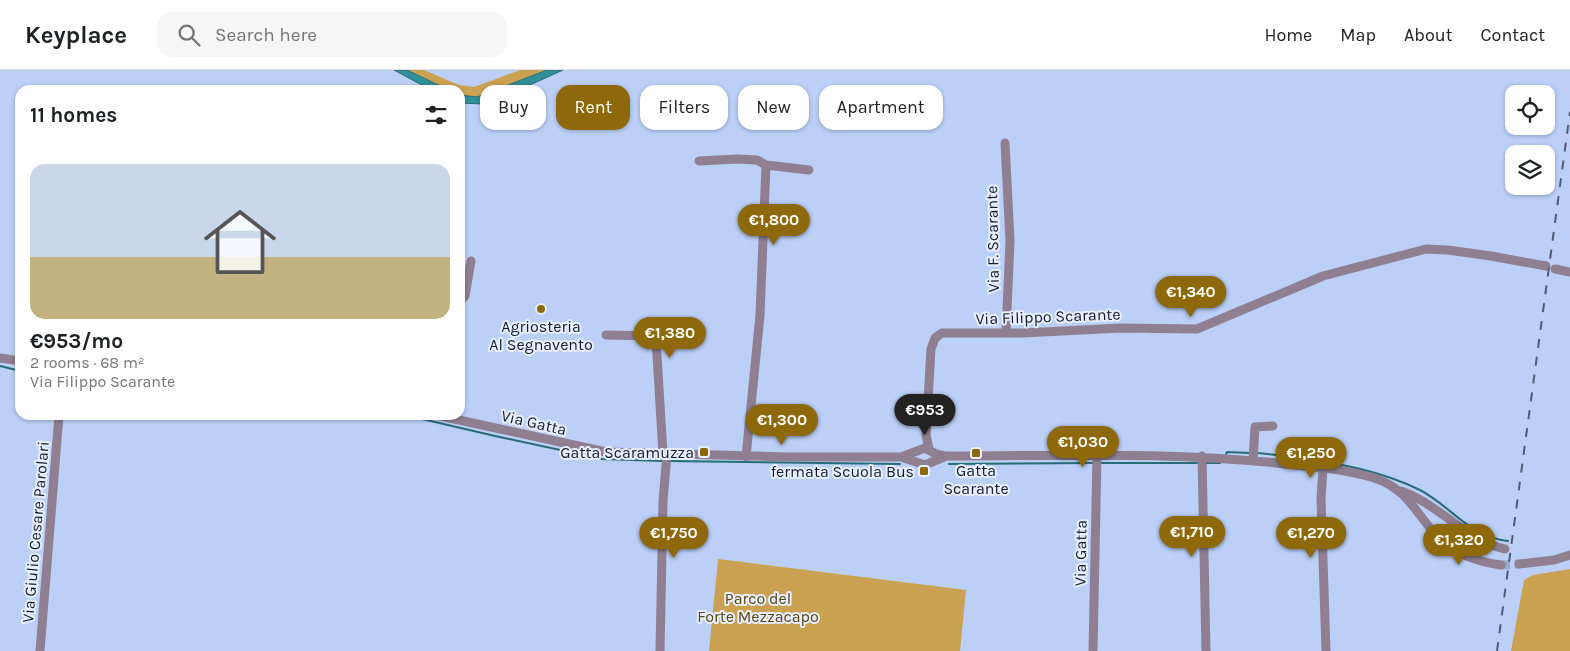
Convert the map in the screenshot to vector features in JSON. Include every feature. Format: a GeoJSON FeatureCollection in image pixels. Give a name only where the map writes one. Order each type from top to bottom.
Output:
{"type":"FeatureCollection","features":[{"type":"Feature","properties":{"kind":"street","name":"Via F. Scarante"},"geometry":{"type":"LineString","coordinates":[[1005,144],[1010,241],[1006,333]]}},
{"type":"Feature","properties":{"kind":"street"},"geometry":{"type":"LineString","coordinates":[[699,161],[757,160],[766,165],[810,170]]}},
{"type":"Feature","properties":{"kind":"street"},"geometry":{"type":"LineString","coordinates":[[746,456],[759,326],[766,165]]}},
{"type":"Feature","properties":{"kind":"street","name":"Via Filippo Scarante"},"geometry":{"type":"LineString","coordinates":[[930,450],[926,435],[931,349],[935,338],[939,334],[946,332],[1006,333],[1121,328],[1196,329],[1323,276],[1426,249],[1466,252],[1570,272]]}},
{"type":"Feature","properties":{"kind":"street"},"geometry":{"type":"LineString","coordinates":[[465,297],[471,261]]}},
{"type":"Feature","properties":{"kind":"street"},"geometry":{"type":"LineString","coordinates":[[606,335],[652,336],[656,339],[666,465],[663,501],[660,651]]}},
{"type":"Feature","properties":{"kind":"street"},"geometry":{"type":"LineString","coordinates":[[0,358],[15,360]]}},
{"type":"Feature","properties":{"kind":"street","name":"Via Giulio Cesare Parolari"},"geometry":{"type":"LineString","coordinates":[[40,651],[59,420]]}},
{"type":"Feature","properties":{"kind":"street","name":"Via Gatta"},"geometry":{"type":"LineString","coordinates":[[458,420],[596,451],[746,456],[901,457],[925,465],[945,456]]}},
{"type":"Feature","properties":{"kind":"street"},"geometry":{"type":"LineString","coordinates":[[1253,460],[1255,427],[1273,426]]}},
{"type":"Feature","properties":{"kind":"street","name":"Via Filippo Scarante"},"geometry":{"type":"LineString","coordinates":[[918,450],[926,435]]}},
{"type":"Feature","properties":{"kind":"street","name":"Via Gatta"},"geometry":{"type":"LineString","coordinates":[[901,457],[922,448],[945,456],[1097,461],[1253,460],[1323,468],[1365,475],[1384,482],[1410,494],[1474,537],[1487,544],[1505,549]]}},
{"type":"Feature","properties":{"kind":"street"},"geometry":{"type":"LineString","coordinates":[[916,461],[918,450]]}},
{"type":"Feature","properties":{"kind":"street"},"geometry":{"type":"LineString","coordinates":[[930,450],[933,458],[931,462]]}},
{"type":"Feature","properties":{"kind":"street"},"geometry":{"type":"LineString","coordinates":[[1202,460],[1206,651]]}},
{"type":"Feature","properties":{"kind":"street","name":"Via Gatta"},"geometry":{"type":"LineString","coordinates":[[1093,651],[1097,461]]}},
{"type":"Feature","properties":{"kind":"street"},"geometry":{"type":"LineString","coordinates":[[1323,468],[1321,498],[1326,651]]}},
{"type":"Feature","properties":{"kind":"street","name":"Via Gatta"},"geometry":{"type":"LineString","coordinates":[[1398,490],[1435,533],[1453,549],[1472,559],[1501,565]]}},
{"type":"Feature","properties":{"kind":"street"},"geometry":{"type":"LineString","coordinates":[[1422,516],[1431,507]]}},
{"type":"Feature","properties":{"kind":"street"},"geometry":{"type":"LineString","coordinates":[[1519,564],[1554,560],[1570,555]]}},
{"type":"Feature","properties":{"kind":"green space"},"geometry":{"type":"Polygon","coordinates":[[[407,70],[424,70],[459,85],[438,85],[407,70]]]}},
{"type":"Feature","properties":{"kind":"green space"},"geometry":{"type":"Polygon","coordinates":[[[520,70],[547,70],[508,85],[480,85],[480,95],[465,96],[465,86],[474,87],[520,70]]]}},
{"type":"Feature","properties":{"kind":"green space","name":"Parco del Forte Mezzacapo"},"geometry":{"type":"Polygon","coordinates":[[[718,559],[966,590],[960,651],[709,651],[718,559]]]}},
{"type":"Feature","properties":{"kind":"green space"},"geometry":{"type":"Polygon","coordinates":[[[1570,569],[1570,651],[1511,651],[1524,580],[1533,575],[1570,569]]]}},
{"type":"Feature","properties":{"kind":"shaded area"},"geometry":{"type":"Polygon","coordinates":[[[394,70],[407,70],[438,85],[422,85],[394,70]]]}},
{"type":"Feature","properties":{"kind":"shaded area"},"geometry":{"type":"Polygon","coordinates":[[[547,70],[563,70],[530,85],[508,85],[547,70]]]}},
{"type":"Feature","properties":{"kind":"shaded area"},"geometry":{"type":"Polygon","coordinates":[[[465,96],[480,96],[480,104],[465,103],[465,96]]]}},
{"type":"Feature","properties":{"kind":"waterway"},"geometry":{"type":"LineString","coordinates":[[0,366],[15,370]]}},
{"type":"Feature","properties":{"kind":"waterway"},"geometry":{"type":"LineString","coordinates":[[426,420],[602,459],[663,461]]}},
{"type":"Feature","properties":{"kind":"waterway"},"geometry":{"type":"LineString","coordinates":[[1226,454],[1227,452],[1250,453]]}},
{"type":"Feature","properties":{"kind":"waterway"},"geometry":{"type":"LineString","coordinates":[[1258,453],[1344,465],[1405,483],[1431,497],[1482,534],[1508,541]]}},
{"type":"Feature","properties":{"kind":"waterway"},"geometry":{"type":"LineString","coordinates":[[670,461],[900,464]]}},
{"type":"Feature","properties":{"kind":"waterway"},"geometry":{"type":"LineString","coordinates":[[949,464],[1095,463]]}},
{"type":"Feature","properties":{"kind":"waterway"},"geometry":{"type":"LineString","coordinates":[[1099,463],[1200,463]]}},
{"type":"Feature","properties":{"kind":"waterway"},"geometry":{"type":"LineString","coordinates":[[1204,463],[1220,463]]}},
{"type":"Feature","properties":{"kind":"tunnel"},"geometry":{"type":"LineString","coordinates":[[1501,565],[1519,564]]}},
{"type":"Feature","properties":{"kind":"railway"},"geometry":{"type":"LineString","coordinates":[[1497,651],[1570,112]]}},
{"type":"Feature","properties":{"kind":"place","name":"Agriosteria Al Segnavento"},"geometry":{"type":"Point","coordinates":[541,309]}},
{"type":"Feature","properties":{"kind":"place","name":"Gatta Scaramuzza"},"geometry":{"type":"Point","coordinates":[704,452]}},
{"type":"Feature","properties":{"kind":"place","name":"Gatta Scarante"},"geometry":{"type":"Point","coordinates":[976,453]}},
{"type":"Feature","properties":{"kind":"place","name":"fermata Scuola Bus"},"geometry":{"type":"Point","coordinates":[924,471]}}]}
